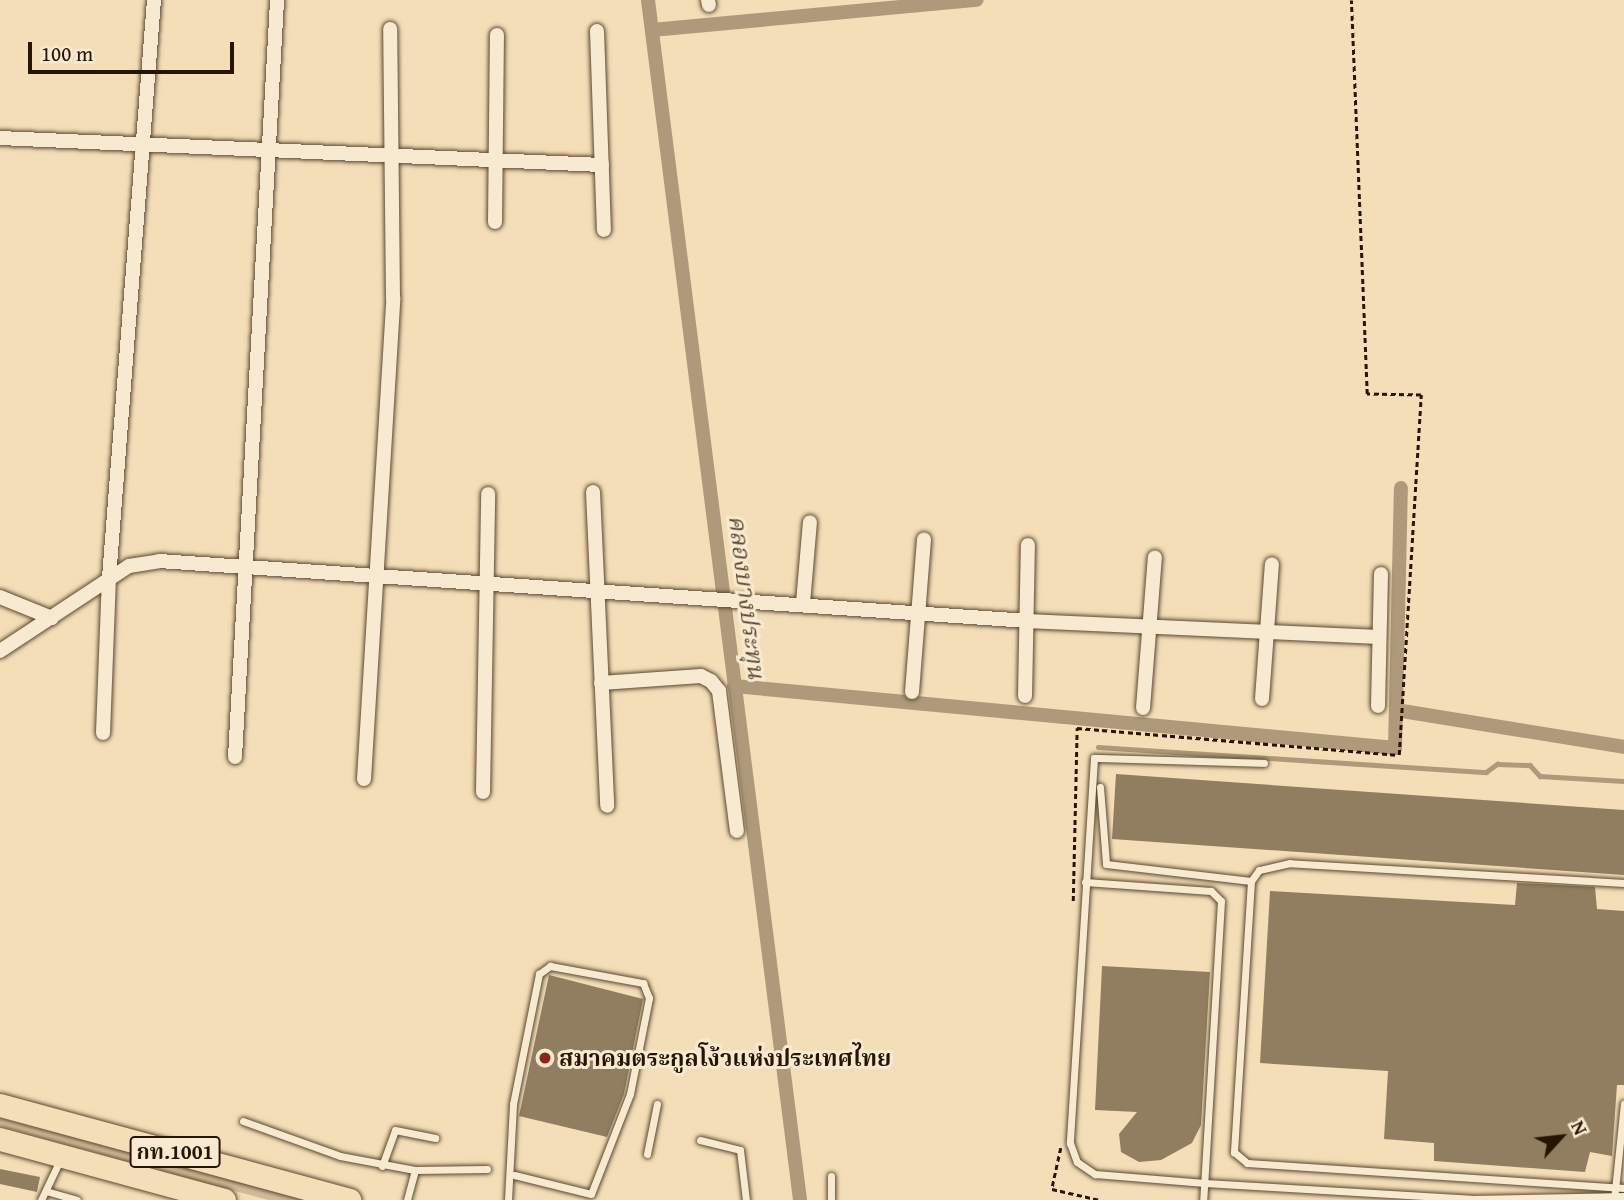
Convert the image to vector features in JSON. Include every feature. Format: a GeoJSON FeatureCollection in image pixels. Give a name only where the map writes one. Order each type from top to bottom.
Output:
{"type":"FeatureCollection","features":[{"type":"Feature","properties":{"kind":"main road","name":"กท.1001"},"geometry":{"type":"LineString","coordinates":[[0,1105],[349,1200]]}},
{"type":"Feature","properties":{"kind":"main road","name":"กท.1001"},"geometry":{"type":"LineString","coordinates":[[0,1139],[224,1200]]}},
{"type":"Feature","properties":{"kind":"street"},"geometry":{"type":"LineString","coordinates":[[103,733],[109,578],[154,0]]}},
{"type":"Feature","properties":{"kind":"street"},"geometry":{"type":"LineString","coordinates":[[235,757],[244,563],[271,154],[277,0]]}},
{"type":"Feature","properties":{"kind":"street"},"geometry":{"type":"LineString","coordinates":[[364,779],[372,571],[393,298],[388,156],[390,29]]}},
{"type":"Feature","properties":{"kind":"street"},"geometry":{"type":"LineString","coordinates":[[597,31],[604,230]]}},
{"type":"Feature","properties":{"kind":"street"},"geometry":{"type":"LineString","coordinates":[[495,222],[497,35]]}},
{"type":"Feature","properties":{"kind":"street"},"geometry":{"type":"LineString","coordinates":[[0,138],[271,154],[388,156],[497,164],[602,165]]}},
{"type":"Feature","properties":{"kind":"street"},"geometry":{"type":"LineString","coordinates":[[593,492],[607,806]]}},
{"type":"Feature","properties":{"kind":"street"},"geometry":{"type":"LineString","coordinates":[[483,792],[488,494]]}},
{"type":"Feature","properties":{"kind":"street"},"geometry":{"type":"LineString","coordinates":[[803,603],[810,522]]}},
{"type":"Feature","properties":{"kind":"street"},"geometry":{"type":"LineString","coordinates":[[912,692],[924,539]]}},
{"type":"Feature","properties":{"kind":"street"},"geometry":{"type":"LineString","coordinates":[[1025,696],[1028,545]]}},
{"type":"Feature","properties":{"kind":"street"},"geometry":{"type":"LineString","coordinates":[[1143,708],[1155,557]]}},
{"type":"Feature","properties":{"kind":"street"},"geometry":{"type":"LineString","coordinates":[[0,651],[109,578],[142,561],[244,563],[372,571],[597,588],[691,599],[803,603],[1028,621],[1378,637]]}},
{"type":"Feature","properties":{"kind":"street"},"geometry":{"type":"LineString","coordinates":[[1262,699],[1272,564]]}},
{"type":"Feature","properties":{"kind":"street"},"geometry":{"type":"LineString","coordinates":[[1378,706],[1381,574]]}},
{"type":"Feature","properties":{"kind":"street"},"geometry":{"type":"LineString","coordinates":[[0,597],[52,618]]}},
{"type":"Feature","properties":{"kind":"street"},"geometry":{"type":"LineString","coordinates":[[601,683],[701,676],[711,681],[719,691],[737,831]]}},
{"type":"Feature","properties":{"kind":"lane"},"geometry":{"type":"LineString","coordinates":[[1264,762],[1098,755],[1092,764],[1084,882],[1073,1153],[1095,1174],[1205,1183],[1471,1199],[1614,1200],[1624,1196]]}},
{"type":"Feature","properties":{"kind":"lane"},"geometry":{"type":"LineString","coordinates":[[1100,787],[1106,864],[1251,881]]}},
{"type":"Feature","properties":{"kind":"lane"},"geometry":{"type":"LineString","coordinates":[[1624,883],[1290,863],[1259,870],[1251,881],[1234,1152],[1247,1163],[1615,1183],[1624,1188]]}},
{"type":"Feature","properties":{"kind":"lane"},"geometry":{"type":"LineString","coordinates":[[1084,882],[1211,891],[1220,901],[1203,1200]]}},
{"type":"Feature","properties":{"kind":"lane"},"geometry":{"type":"LineString","coordinates":[[508,1200],[514,1175],[513,1104],[539,974],[550,966],[643,984],[649,998],[630,1094],[590,1197],[514,1175]]}},
{"type":"Feature","properties":{"kind":"lane"},"geometry":{"type":"LineString","coordinates":[[647,1154],[657,1104]]}},
{"type":"Feature","properties":{"kind":"lane"},"geometry":{"type":"LineString","coordinates":[[1614,1200],[1624,1104]]}},
{"type":"Feature","properties":{"kind":"lane"},"geometry":{"type":"LineString","coordinates":[[243,1121],[382,1166],[415,1170],[487,1169]]}},
{"type":"Feature","properties":{"kind":"lane"},"geometry":{"type":"LineString","coordinates":[[382,1166],[396,1130],[435,1138]]}},
{"type":"Feature","properties":{"kind":"lane"},"geometry":{"type":"LineString","coordinates":[[700,1140],[740,1150],[746,1200]]}},
{"type":"Feature","properties":{"kind":"lane"},"geometry":{"type":"LineString","coordinates":[[41,1200],[62,1157]]}},
{"type":"Feature","properties":{"kind":"lane"},"geometry":{"type":"LineString","coordinates":[[407,1200],[415,1170]]}},
{"type":"Feature","properties":{"kind":"lane"},"geometry":{"type":"LineString","coordinates":[[831,1176],[831,1200]]}},
{"type":"Feature","properties":{"kind":"lane"},"geometry":{"type":"LineString","coordinates":[[46,1191],[77,1200]]}},
{"type":"Feature","properties":{"kind":"shaded area"},"geometry":{"type":"Polygon","coordinates":[[[0,1118],[311,1200],[268,1200],[0,1126],[0,1118]]]}},
{"type":"Feature","properties":{"kind":"building"},"geometry":{"type":"Polygon","coordinates":[[[1116,774],[1624,810],[1624,875],[1112,839],[1116,774]]]}},
{"type":"Feature","properties":{"kind":"building"},"geometry":{"type":"Polygon","coordinates":[[[1517,883],[1595,887],[1597,909],[1624,911],[1624,1085],[1617,1085],[1612,1156],[1590,1152],[1585,1172],[1434,1161],[1434,1143],[1384,1139],[1388,1071],[1260,1063],[1270,891],[1515,905],[1517,883]]]}},
{"type":"Feature","properties":{"kind":"building"},"geometry":{"type":"Polygon","coordinates":[[[1102,966],[1210,972],[1201,1125],[1192,1143],[1161,1160],[1139,1162],[1121,1152],[1119,1134],[1137,1112],[1095,1110],[1102,966]]]}},
{"type":"Feature","properties":{"kind":"building","name":"สมาคมตระกูลโง้วแห่งประเทศไทย"},"geometry":{"type":"Polygon","coordinates":[[[549,975],[643,999],[624,1094],[607,1137],[519,1116],[549,975]]]}},
{"type":"Feature","properties":{"kind":"building"},"geometry":{"type":"Polygon","coordinates":[[[0,1169],[40,1177],[37,1192],[0,1184],[0,1169]]]}},
{"type":"Feature","properties":{"kind":"waterway","name":"คลองบางประทุน"},"geometry":{"type":"LineString","coordinates":[[648,0],[800,1200]]}},
{"type":"Feature","properties":{"kind":"waterway"},"geometry":{"type":"LineString","coordinates":[[652,30],[977,0]]}},
{"type":"Feature","properties":{"kind":"waterway"},"geometry":{"type":"LineString","coordinates":[[734,686],[1395,748],[1401,488]]}},
{"type":"Feature","properties":{"kind":"waterway"},"geometry":{"type":"LineString","coordinates":[[1396,710],[1624,747]]}},
{"type":"Feature","properties":{"kind":"waterway"},"geometry":{"type":"LineString","coordinates":[[1098,747],[1486,772],[1497,764],[1530,765],[1540,776],[1624,781]]}},
{"type":"Feature","properties":{"kind":"place","name":"สมาคมตระกูลโง้วแห่งประเทศไทย"},"geometry":{"type":"Point","coordinates":[545,1058]}}]}
